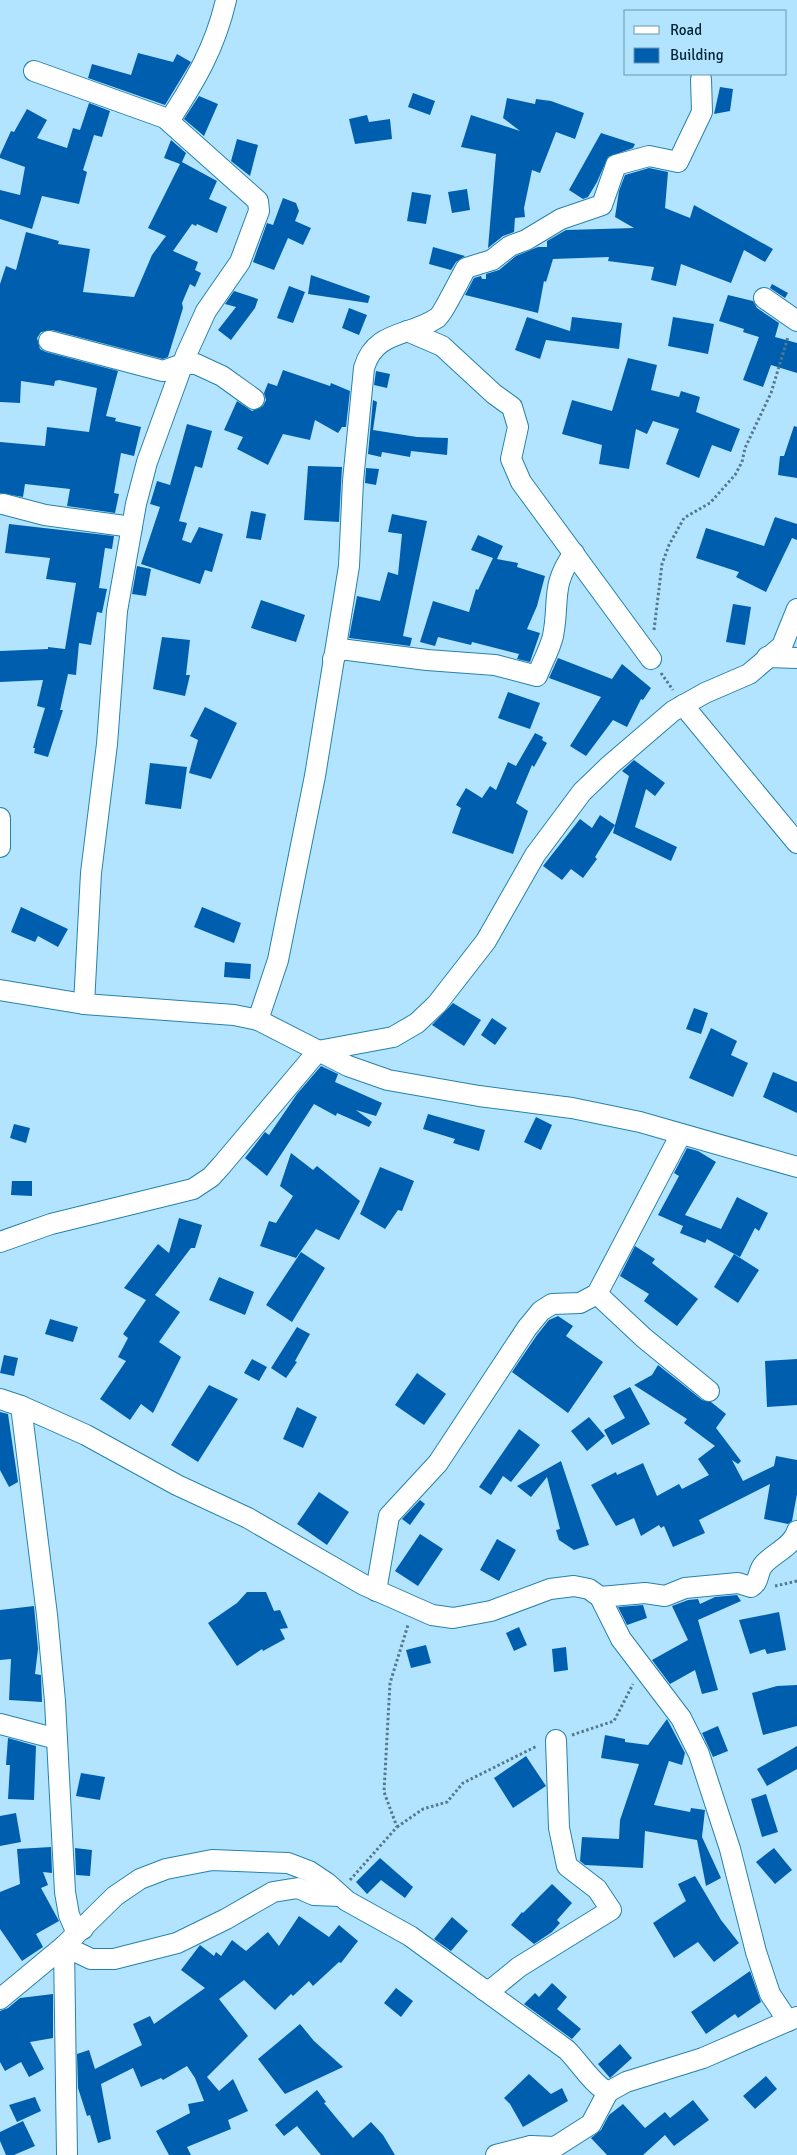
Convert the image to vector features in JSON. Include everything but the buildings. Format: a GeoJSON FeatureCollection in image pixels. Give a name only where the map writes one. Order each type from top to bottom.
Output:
{"type":"FeatureCollection","features":[{"type":"Feature","properties":{"kind":"street"},"geometry":{"type":"LineString","coordinates":[[169,121],[200,73],[221,21],[226,0]]}},
{"type":"Feature","properties":{"kind":"street"},"geometry":{"type":"LineString","coordinates":[[34,71],[133,105],[169,121],[258,202],[259,211],[240,262],[206,311],[183,364],[147,462],[132,526],[117,611],[107,744],[91,873],[84,1004]]}},
{"type":"Feature","properties":{"kind":"street"},"geometry":{"type":"LineString","coordinates":[[258,1020],[278,960],[315,776],[349,566],[353,481],[364,368],[368,355],[376,345],[439,318],[466,268],[492,260],[510,246],[526,240],[561,219],[602,205],[616,165],[649,156],[678,162],[702,112],[701,79]]}},
{"type":"Feature","properties":{"kind":"street"},"geometry":{"type":"LineString","coordinates":[[764,298],[795,321]]}},
{"type":"Feature","properties":{"kind":"street"},"geometry":{"type":"LineString","coordinates":[[407,332],[442,346],[494,394],[512,407],[518,427],[510,459],[521,482],[651,659]]}},
{"type":"Feature","properties":{"kind":"street"},"geometry":{"type":"LineString","coordinates":[[49,341],[163,371],[183,364],[196,364],[222,376],[254,399]]}},
{"type":"Feature","properties":{"kind":"street"},"geometry":{"type":"LineString","coordinates":[[3,504],[45,515],[132,526]]}},
{"type":"Feature","properties":{"kind":"street"},"geometry":{"type":"LineString","coordinates":[[333,659],[340,649],[428,660],[495,665],[537,676],[553,636],[556,594],[562,569],[574,553]]}},
{"type":"Feature","properties":{"kind":"street"},"geometry":{"type":"LineString","coordinates":[[0,1241],[51,1224],[194,1188],[202,1184],[221,1166],[318,1051],[393,1037],[418,1023],[437,1004],[486,941],[535,855],[565,813],[610,764],[673,710],[749,674],[782,646],[797,609]]}},
{"type":"Feature","properties":{"kind":"street"},"geometry":{"type":"LineString","coordinates":[[767,657],[797,658]]}},
{"type":"Feature","properties":{"kind":"street"},"geometry":{"type":"LineString","coordinates":[[683,705],[797,843]]}},
{"type":"Feature","properties":{"kind":"street"},"geometry":{"type":"LineString","coordinates":[[0,818],[0,847]]}},
{"type":"Feature","properties":{"kind":"street"},"geometry":{"type":"LineString","coordinates":[[0,990],[84,1004],[234,1014],[258,1020],[295,1037],[348,1066],[388,1080],[479,1096],[572,1108],[640,1122],[797,1167]]}},
{"type":"Feature","properties":{"kind":"street"},"geometry":{"type":"LineString","coordinates":[[376,1591],[389,1516],[438,1463],[527,1328],[541,1311],[552,1304],[580,1303],[597,1294],[681,1134]]}},
{"type":"Feature","properties":{"kind":"street"},"geometry":{"type":"LineString","coordinates":[[597,1294],[644,1338],[709,1391]]}},
{"type":"Feature","properties":{"kind":"street"},"geometry":{"type":"LineString","coordinates":[[0,1398],[86,1435],[177,1485],[248,1518],[376,1591],[432,1615],[453,1618],[491,1611],[550,1589],[574,1586],[589,1589],[600,1597],[621,1639],[681,1718],[699,1754],[730,1849],[743,1905],[770,1994],[792,2019],[703,2058],[626,2082],[608,2092],[591,2124],[555,2147],[496,2155]]}},
{"type":"Feature","properties":{"kind":"street"},"geometry":{"type":"LineString","coordinates":[[21,1406],[47,1615],[57,1738],[65,1892],[69,1915],[75,1929],[84,1929]]}},
{"type":"Feature","properties":{"kind":"street"},"geometry":{"type":"LineString","coordinates":[[600,1597],[645,1593],[665,1596],[685,1588],[738,1583],[751,1588],[758,1580],[762,1565],[795,1538],[797,1531]]}},
{"type":"Feature","properties":{"kind":"street"},"geometry":{"type":"LineString","coordinates":[[0,1724],[57,1738]]}},
{"type":"Feature","properties":{"kind":"street"},"geometry":{"type":"LineString","coordinates":[[484,1990],[492,1989],[519,1967],[611,1910],[597,1889],[567,1866],[559,1828],[556,1740]]}},
{"type":"Feature","properties":{"kind":"street"},"geometry":{"type":"LineString","coordinates":[[0,1999],[84,1929],[116,1896],[140,1878],[192,1862],[231,1860],[288,1863],[310,1870],[341,1896],[410,1936],[567,2050],[583,2066],[600,2089],[608,2092]]}},
{"type":"Feature","properties":{"kind":"street"},"geometry":{"type":"LineString","coordinates":[[64,1946],[91,1959],[114,1959],[177,1943],[226,1920],[273,1892],[298,1888],[314,1895],[341,1896]]}},
{"type":"Feature","properties":{"kind":"street"},"geometry":{"type":"LineString","coordinates":[[64,1946],[67,2155]]}},
{"type":"Feature","properties":{"kind":"path"},"geometry":{"type":"LineString","coordinates":[[683,705],[651,659],[662,564],[669,545],[684,518],[710,503],[735,475],[742,462],[745,448],[771,393],[795,321]]}},
{"type":"Feature","properties":{"kind":"path"},"geometry":{"type":"LineString","coordinates":[[397,1827],[384,1792],[390,1683],[413,1607]]}},
{"type":"Feature","properties":{"kind":"path"},"geometry":{"type":"LineString","coordinates":[[341,1896],[349,1882],[397,1827],[423,1809],[447,1802],[463,1784],[532,1748],[614,1721],[642,1668]]}}]}
